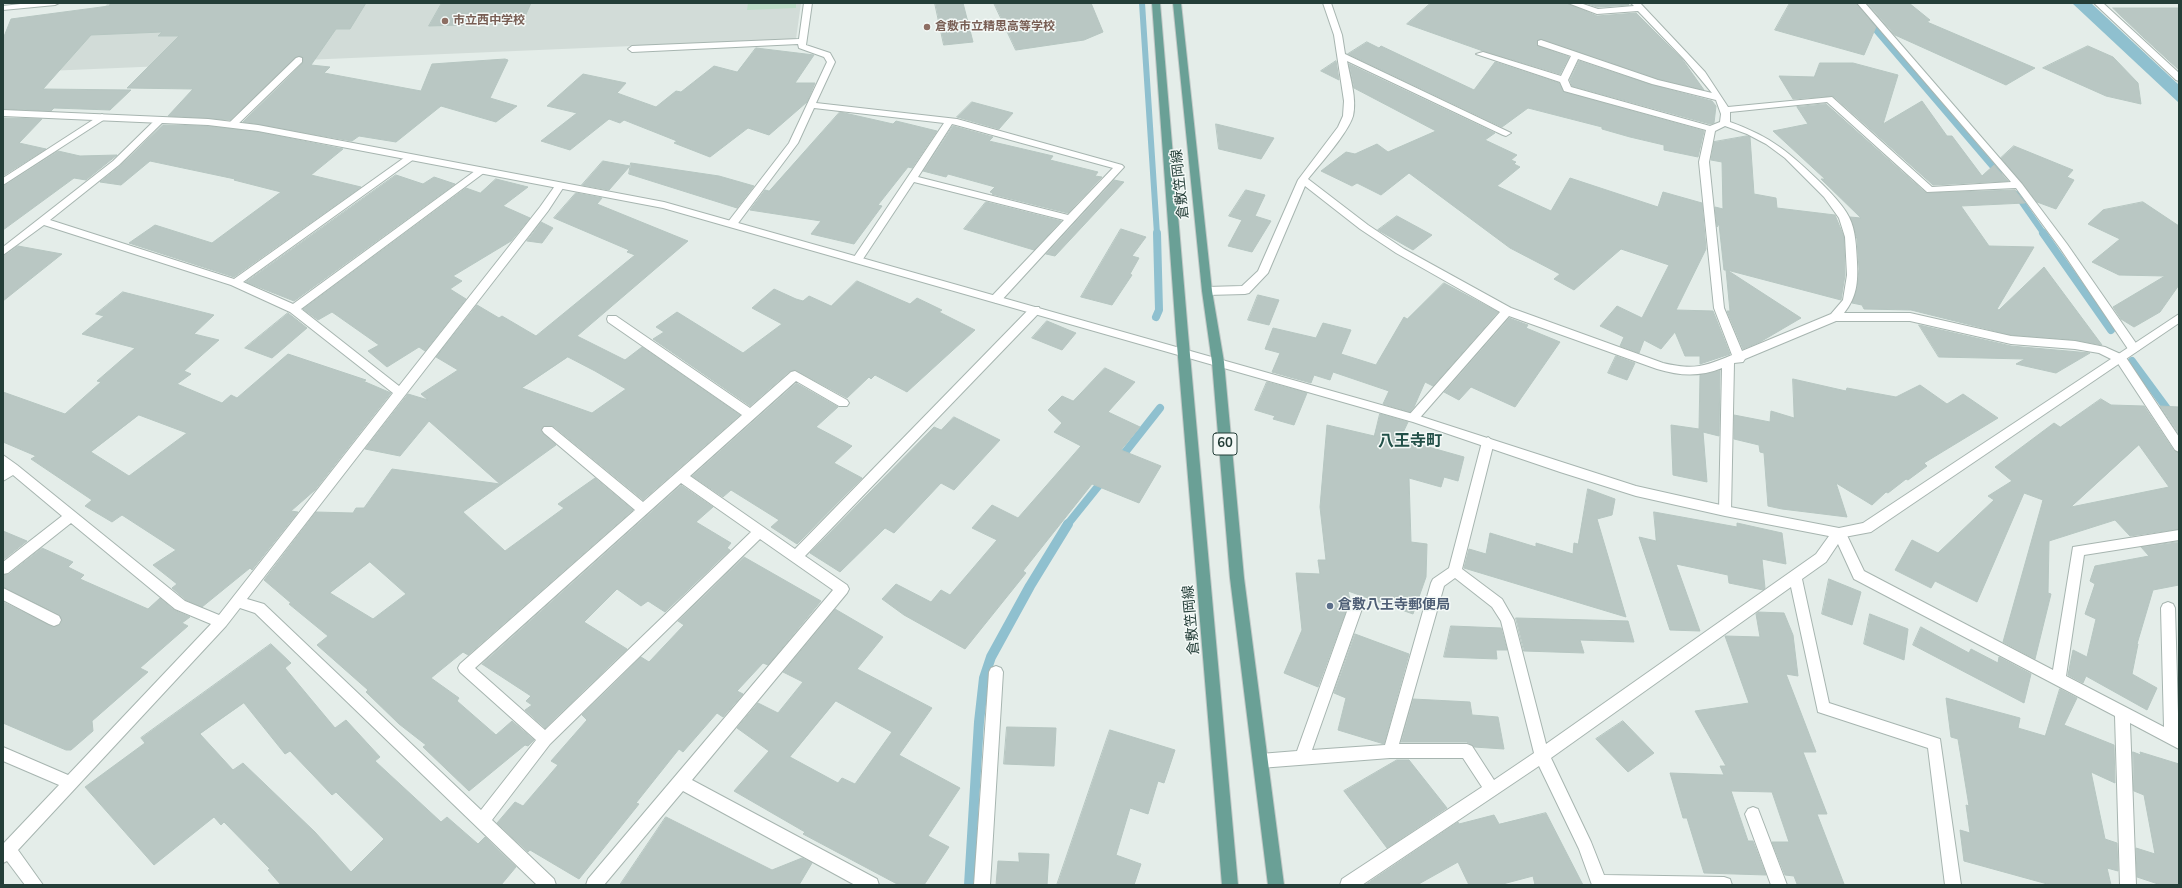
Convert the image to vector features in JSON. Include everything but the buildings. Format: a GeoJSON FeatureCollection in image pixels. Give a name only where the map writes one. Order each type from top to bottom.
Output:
{"type":"FeatureCollection","features":[{"type":"Feature","properties":{"kind":"main road","name":"倉敷笠岡線"},"geometry":{"type":"LineString","coordinates":[[1156,3],[1184,352],[1230,885]]}},
{"type":"Feature","properties":{"kind":"main road","name":"倉敷笠岡線"},"geometry":{"type":"LineString","coordinates":[[1177,3],[1207,291],[1218,362],[1237,578],[1276,885]]}},
{"type":"Feature","properties":{"kind":"street"},"geometry":{"type":"LineString","coordinates":[[3,8],[55,3]]}},
{"type":"Feature","properties":{"kind":"street"},"geometry":{"type":"LineString","coordinates":[[732,224],[794,142],[831,62],[827,55],[802,46],[808,3]]}},
{"type":"Feature","properties":{"kind":"street"},"geometry":{"type":"LineString","coordinates":[[1207,291],[1244,290],[1263,273],[1302,180],[1342,128],[1348,116],[1349,101],[1338,34],[1327,3]]}},
{"type":"Feature","properties":{"kind":"street"},"geometry":{"type":"LineString","coordinates":[[1572,3],[1597,12],[1638,6],[1679,47],[1719,98],[1725,110],[1725,123]]}},
{"type":"Feature","properties":{"kind":"street"},"geometry":{"type":"LineString","coordinates":[[1861,3],[1892,42],[1957,112],[2051,226],[2134,349]]}},
{"type":"Feature","properties":{"kind":"street"},"geometry":{"type":"LineString","coordinates":[[2098,3],[2179,78]]}},
{"type":"Feature","properties":{"kind":"street"},"geometry":{"type":"LineString","coordinates":[[632,49],[803,41]]}},
{"type":"Feature","properties":{"kind":"street"},"geometry":{"type":"LineString","coordinates":[[1541,43],[1575,56],[1656,82],[1719,98]]}},
{"type":"Feature","properties":{"kind":"street"},"geometry":{"type":"LineString","coordinates":[[1480,54],[1564,80]]}},
{"type":"Feature","properties":{"kind":"street"},"geometry":{"type":"LineString","coordinates":[[1341,55],[1506,133]]}},
{"type":"Feature","properties":{"kind":"street"},"geometry":{"type":"LineString","coordinates":[[1575,56],[1564,80],[1567,89],[1711,130],[1725,123],[1750,132],[1769,142],[1788,156],[1827,195],[1844,216],[1850,237],[1852,275],[1848,301],[1835,317]]}},
{"type":"Feature","properties":{"kind":"street"},"geometry":{"type":"LineString","coordinates":[[232,125],[299,60]]}},
{"type":"Feature","properties":{"kind":"street"},"geometry":{"type":"LineString","coordinates":[[1725,110],[1829,99],[1930,190],[2018,185]]}},
{"type":"Feature","properties":{"kind":"street"},"geometry":{"type":"LineString","coordinates":[[811,105],[950,121],[1119,167],[996,299]]}},
{"type":"Feature","properties":{"kind":"street"},"geometry":{"type":"LineString","coordinates":[[3,113],[160,120],[232,125],[482,170],[664,205],[1413,418],[1488,442],[1564,469],[1636,491],[1725,511],[1838,533],[1866,528],[2121,359],[2179,318]]}},
{"type":"Feature","properties":{"kind":"street"},"geometry":{"type":"LineString","coordinates":[[3,182],[102,117]]}},
{"type":"Feature","properties":{"kind":"street"},"geometry":{"type":"LineString","coordinates":[[3,252],[116,163],[160,120]]}},
{"type":"Feature","properties":{"kind":"street"},"geometry":{"type":"LineString","coordinates":[[857,260],[950,121]]}},
{"type":"Feature","properties":{"kind":"street"},"geometry":{"type":"LineString","coordinates":[[1711,130],[1704,162],[1719,308],[1734,361],[1725,511]]}},
{"type":"Feature","properties":{"kind":"street"},"geometry":{"type":"LineString","coordinates":[[235,283],[411,157]]}},
{"type":"Feature","properties":{"kind":"street"},"geometry":{"type":"LineString","coordinates":[[294,309],[482,170]]}},
{"type":"Feature","properties":{"kind":"street"},"geometry":{"type":"LineString","coordinates":[[912,178],[1071,219]]}},
{"type":"Feature","properties":{"kind":"street"},"geometry":{"type":"LineString","coordinates":[[1302,180],[1364,227],[1400,251],[1507,311],[1661,366],[1681,371],[1707,370],[1734,361],[1835,317],[1910,317],[2011,340],[2075,345],[2101,350],[2121,359],[2179,447]]}},
{"type":"Feature","properties":{"kind":"street"},"geometry":{"type":"LineString","coordinates":[[35,885],[5,853],[221,622],[544,209],[560,185]]}},
{"type":"Feature","properties":{"kind":"street"},"geometry":{"type":"LineString","coordinates":[[42,221],[235,283],[294,309],[401,393]]}},
{"type":"Feature","properties":{"kind":"street"},"geometry":{"type":"LineString","coordinates":[[796,557],[1035,310]]}},
{"type":"Feature","properties":{"kind":"street"},"geometry":{"type":"LineString","coordinates":[[1413,418],[1507,311]]}},
{"type":"Feature","properties":{"kind":"street"},"geometry":{"type":"LineString","coordinates":[[612,319],[751,415]]}},
{"type":"Feature","properties":{"kind":"street"},"geometry":{"type":"LineString","coordinates":[[545,739],[465,668],[682,477],[795,375],[843,403]]}},
{"type":"Feature","properties":{"kind":"street"},"geometry":{"type":"LineString","coordinates":[[548,430],[644,510]]}},
{"type":"Feature","properties":{"kind":"street"},"geometry":{"type":"LineString","coordinates":[[1390,751],[1438,584],[1455,571],[1488,442]]}},
{"type":"Feature","properties":{"kind":"street"},"geometry":{"type":"LineString","coordinates":[[6,468],[71,516],[180,605],[221,622]]}},
{"type":"Feature","properties":{"kind":"street"},"geometry":{"type":"LineString","coordinates":[[594,885],[842,589],[682,477]]}},
{"type":"Feature","properties":{"kind":"street"},"geometry":{"type":"LineString","coordinates":[[3,569],[71,516]]}},
{"type":"Feature","properties":{"kind":"street"},"geometry":{"type":"LineString","coordinates":[[481,822],[545,739],[760,531]]}},
{"type":"Feature","properties":{"kind":"street"},"geometry":{"type":"LineString","coordinates":[[1348,885],[1542,756],[1821,558],[1838,533]]}},
{"type":"Feature","properties":{"kind":"street"},"geometry":{"type":"LineString","coordinates":[[1838,533],[1859,575],[2059,679],[2122,714],[2176,740],[2168,608]]}},
{"type":"Feature","properties":{"kind":"street"},"geometry":{"type":"LineString","coordinates":[[2059,679],[2078,551],[2179,535]]}},
{"type":"Feature","properties":{"kind":"street"},"geometry":{"type":"LineString","coordinates":[[1455,571],[1497,603],[1507,620],[1542,756],[1586,847],[1600,884],[1724,885]]}},
{"type":"Feature","properties":{"kind":"street"},"geometry":{"type":"LineString","coordinates":[[1795,576],[1823,706],[1935,744],[1953,885]]}},
{"type":"Feature","properties":{"kind":"street"},"geometry":{"type":"LineString","coordinates":[[3,594],[54,620]]}},
{"type":"Feature","properties":{"kind":"street"},"geometry":{"type":"LineString","coordinates":[[237,602],[259,608],[548,885]]}},
{"type":"Feature","properties":{"kind":"street"},"geometry":{"type":"LineString","coordinates":[[1302,757],[1357,602]]}},
{"type":"Feature","properties":{"kind":"street"},"geometry":{"type":"LineString","coordinates":[[982,885],[996,672]]}},
{"type":"Feature","properties":{"kind":"street"},"geometry":{"type":"LineString","coordinates":[[2122,714],[2128,885]]}},
{"type":"Feature","properties":{"kind":"street"},"geometry":{"type":"LineString","coordinates":[[1260,761],[1390,751],[1467,751],[1492,790]]}},
{"type":"Feature","properties":{"kind":"street"},"geometry":{"type":"LineString","coordinates":[[3,754],[71,783]]}},
{"type":"Feature","properties":{"kind":"street"},"geometry":{"type":"LineString","coordinates":[[681,782],[871,885]]}},
{"type":"Feature","properties":{"kind":"street"},"geometry":{"type":"LineString","coordinates":[[1753,814],[1779,885]]}},
{"type":"Feature","properties":{"kind":"shaded area","name":"市立西中学校"},"geometry":{"type":"Polygon","coordinates":[[[108,3],[801,3],[796,39],[47,71],[108,3]]]}},
{"type":"Feature","properties":{"kind":"green space"},"geometry":{"type":"Polygon","coordinates":[[[748,3],[796,3],[796,8],[747,10],[748,3]]]}},
{"type":"Feature","properties":{"kind":"water"},"geometry":{"type":"Polygon","coordinates":[[[2072,3],[2091,3],[2179,85],[2179,103],[2072,3]]]}},
{"type":"Feature","properties":{"kind":"waterway"},"geometry":{"type":"LineString","coordinates":[[1142,3],[1157,234]]}},
{"type":"Feature","properties":{"kind":"waterway"},"geometry":{"type":"LineString","coordinates":[[1869,22],[1999,174]]}},
{"type":"Feature","properties":{"kind":"waterway"},"geometry":{"type":"LineString","coordinates":[[2016,194],[2044,234]]}},
{"type":"Feature","properties":{"kind":"waterway"},"geometry":{"type":"LineString","coordinates":[[1156,317],[1159,310],[1157,233]]}},
{"type":"Feature","properties":{"kind":"waterway"},"geometry":{"type":"LineString","coordinates":[[2043,233],[2111,330]]}},
{"type":"Feature","properties":{"kind":"waterway"},"geometry":{"type":"LineString","coordinates":[[2132,361],[2179,425]]}},
{"type":"Feature","properties":{"kind":"waterway"},"geometry":{"type":"LineString","coordinates":[[1119,460],[1160,408]]}},
{"type":"Feature","properties":{"kind":"waterway"},"geometry":{"type":"LineString","coordinates":[[1067,525],[1104,479]]}},
{"type":"Feature","properties":{"kind":"waterway"},"geometry":{"type":"LineString","coordinates":[[969,885],[979,722],[984,678],[991,657],[1030,586],[1068,524]]}},
{"type":"Feature","properties":{"kind":"place","name":"市立西中学校"},"geometry":{"type":"Point","coordinates":[445,21]}},
{"type":"Feature","properties":{"kind":"place","name":"倉敷市立精思高等学校"},"geometry":{"type":"Point","coordinates":[927,27]}},
{"type":"Feature","properties":{"kind":"place","name":"倉敷八王寺郵便局"},"geometry":{"type":"Point","coordinates":[1330,606]}},
{"type":"Feature","properties":{"kind":"district","name":"八王寺町"},"geometry":{"type":"Point","coordinates":[1410,442]}}]}
